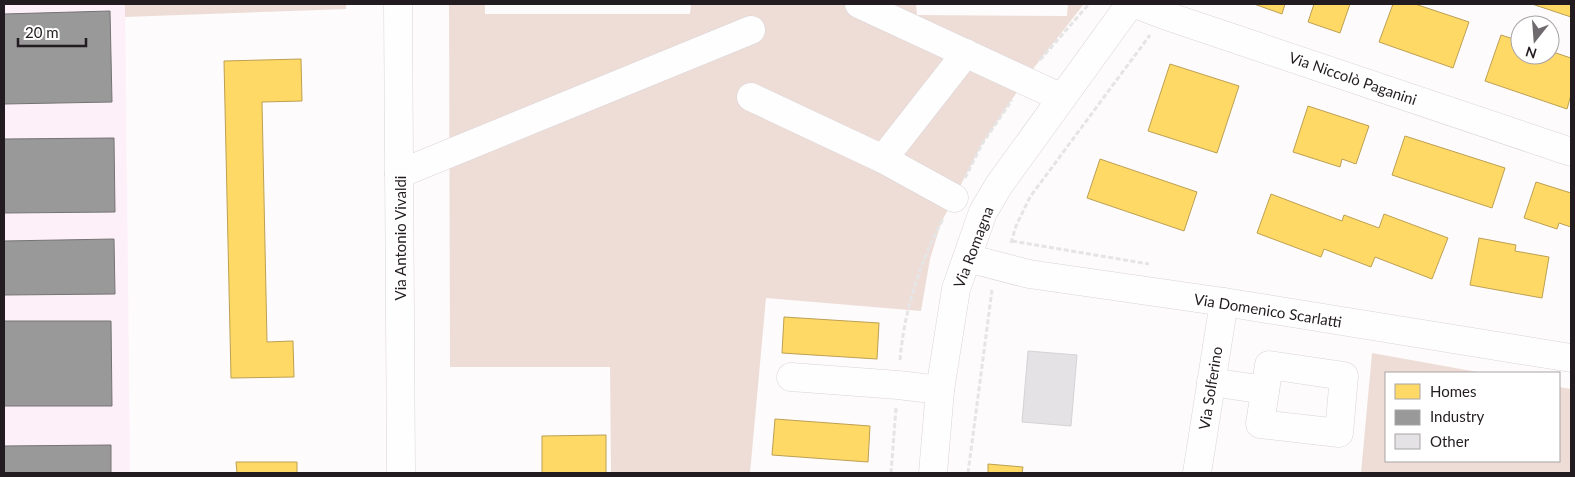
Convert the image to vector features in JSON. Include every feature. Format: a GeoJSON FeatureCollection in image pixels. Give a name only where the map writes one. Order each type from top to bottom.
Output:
{"type":"FeatureCollection","features":[{"type":"Feature","properties":{"kind":"street","name":"Via Antonio Vivaldi"},"geometry":{"type":"LineString","coordinates":[[398,4],[401,473]]}},
{"type":"Feature","properties":{"kind":"street"},"geometry":{"type":"LineString","coordinates":[[859,4],[1062,98]]}},
{"type":"Feature","properties":{"kind":"street","name":"Via Romagna"},"geometry":{"type":"LineString","coordinates":[[933,473],[940,390],[956,289],[983,212],[998,186],[1130,4]]}},
{"type":"Feature","properties":{"kind":"street","name":"Via Niccolò Paganini"},"geometry":{"type":"LineString","coordinates":[[1135,4],[1571,152]]}},
{"type":"Feature","properties":{"kind":"street"},"geometry":{"type":"LineString","coordinates":[[399,174],[751,30]]}},
{"type":"Feature","properties":{"kind":"street"},"geometry":{"type":"LineString","coordinates":[[882,159],[966,53]]}},
{"type":"Feature","properties":{"kind":"street"},"geometry":{"type":"LineString","coordinates":[[751,97],[882,159],[954,198]]}},
{"type":"Feature","properties":{"kind":"street","name":"Via Domenico Scarlatti"},"geometry":{"type":"LineString","coordinates":[[967,258],[1029,274],[1224,302],[1571,358]]}},
{"type":"Feature","properties":{"kind":"street","name":"Via Solferino"},"geometry":{"type":"LineString","coordinates":[[1197,473],[1224,302]]}},
{"type":"Feature","properties":{"kind":"street"},"geometry":{"type":"LineString","coordinates":[[791,377],[940,390]]}},
{"type":"Feature","properties":{"kind":"street"},"geometry":{"type":"LineString","coordinates":[[1211,382],[1265,390]]}},
{"type":"Feature","properties":{"kind":"path"},"geometry":{"type":"LineString","coordinates":[[968,473],[990,296],[1000,266],[1030,197],[1164,15]]}},
{"type":"Feature","properties":{"kind":"path"},"geometry":{"type":"LineString","coordinates":[[891,473],[902,336],[916,278],[954,198]]}},
{"type":"Feature","properties":{"kind":"shaded area"},"geometry":{"type":"Polygon","coordinates":[[[4,4],[125,4],[130,473],[4,473],[4,4]]]}},
{"type":"Feature","properties":{"kind":"shaded area"},"geometry":{"type":"Polygon","coordinates":[[[125,4],[346,4],[346,9],[125,17],[125,4]]]}},
{"type":"Feature","properties":{"kind":"shaded area"},"geometry":{"type":"Polygon","coordinates":[[[449,4],[485,4],[485,14],[690,14],[691,4],[916,4],[917,15],[1067,16],[1068,4],[1084,4],[1029,74],[982,144],[941,223],[930,259],[921,311],[766,298],[750,473],[611,473],[610,367],[450,367],[449,4]]]}},
{"type":"Feature","properties":{"kind":"shaded area"},"geometry":{"type":"Polygon","coordinates":[[[1372,353],[1477,372],[1385,372],[1385,462],[1560,462],[1560,387],[1571,389],[1571,473],[1361,473],[1372,353]]]}},
{"type":"Feature","properties":{"kind":"building: Homes"},"geometry":{"type":"Polygon","coordinates":[[[1254,4],[1285,4],[1282,14],[1254,4]]]}},
{"type":"Feature","properties":{"kind":"building: Homes"},"geometry":{"type":"Polygon","coordinates":[[[1314,4],[1350,4],[1340,33],[1308,22],[1314,4]]]}},
{"type":"Feature","properties":{"kind":"building: Homes"},"geometry":{"type":"Polygon","coordinates":[[[1393,4],[1415,4],[1469,22],[1453,68],[1379,42],[1393,4]]]}},
{"type":"Feature","properties":{"kind":"building: Homes"},"geometry":{"type":"Polygon","coordinates":[[[1532,4],[1571,4],[1571,17],[1532,4]]]}},
{"type":"Feature","properties":{"kind":"building: Homes"},"geometry":{"type":"Polygon","coordinates":[[[1501,35],[1510,38],[1510,65],[1560,65],[1560,54],[1571,58],[1571,95],[1567,109],[1485,81],[1501,35]]]}},
{"type":"Feature","properties":{"kind":"building: Homes"},"geometry":{"type":"Polygon","coordinates":[[[301,59],[302,101],[262,102],[267,342],[293,341],[294,377],[231,378],[224,61],[301,59]]]}},
{"type":"Feature","properties":{"kind":"building: Homes"},"geometry":{"type":"Polygon","coordinates":[[[1170,64],[1239,86],[1217,153],[1148,131],[1170,64]]]}},
{"type":"Feature","properties":{"kind":"building: Homes"},"geometry":{"type":"Polygon","coordinates":[[[1308,106],[1369,126],[1356,164],[1342,159],[1340,167],[1293,152],[1308,106]]]}},
{"type":"Feature","properties":{"kind":"building: Homes"},"geometry":{"type":"Polygon","coordinates":[[[1405,136],[1505,168],[1492,208],[1392,175],[1405,136]]]}},
{"type":"Feature","properties":{"kind":"building: Homes"},"geometry":{"type":"Polygon","coordinates":[[[1100,159],[1197,192],[1184,231],[1087,198],[1100,159]]]}},
{"type":"Feature","properties":{"kind":"building: Homes"},"geometry":{"type":"Polygon","coordinates":[[[1536,182],[1571,193],[1571,227],[1559,223],[1557,229],[1524,218],[1536,182]]]}},
{"type":"Feature","properties":{"kind":"building: Homes"},"geometry":{"type":"Polygon","coordinates":[[[1271,194],[1342,221],[1344,215],[1379,228],[1384,214],[1448,238],[1432,279],[1375,257],[1371,267],[1324,249],[1321,257],[1257,233],[1271,194]]]}},
{"type":"Feature","properties":{"kind":"building: Homes"},"geometry":{"type":"Polygon","coordinates":[[[1479,238],[1516,245],[1515,251],[1549,257],[1542,298],[1470,285],[1479,238]]]}},
{"type":"Feature","properties":{"kind":"building: Homes"},"geometry":{"type":"Polygon","coordinates":[[[784,317],[879,323],[877,359],[782,353],[784,317]]]}},
{"type":"Feature","properties":{"kind":"building: Homes"},"geometry":{"type":"Polygon","coordinates":[[[775,419],[870,426],[868,462],[772,455],[775,419]]]}},
{"type":"Feature","properties":{"kind":"building: Homes"},"geometry":{"type":"Polygon","coordinates":[[[606,435],[606,473],[542,473],[542,436],[606,435]]]}},
{"type":"Feature","properties":{"kind":"building: Homes"},"geometry":{"type":"Polygon","coordinates":[[[236,462],[297,462],[297,473],[237,473],[236,462]]]}},
{"type":"Feature","properties":{"kind":"building: Homes"},"geometry":{"type":"Polygon","coordinates":[[[988,464],[1023,467],[1022,473],[988,473],[988,464]]]}},
{"type":"Feature","properties":{"kind":"building: Industry"},"geometry":{"type":"Polygon","coordinates":[[[110,11],[112,102],[4,104],[4,14],[110,11]]]}},
{"type":"Feature","properties":{"kind":"building: Industry"},"geometry":{"type":"Polygon","coordinates":[[[114,138],[115,212],[4,213],[4,139],[114,138]]]}},
{"type":"Feature","properties":{"kind":"building: Industry"},"geometry":{"type":"Polygon","coordinates":[[[114,239],[115,294],[4,295],[4,241],[114,239]]]}},
{"type":"Feature","properties":{"kind":"building: Industry"},"geometry":{"type":"Polygon","coordinates":[[[4,321],[111,321],[112,406],[4,406],[4,321]]]}},
{"type":"Feature","properties":{"kind":"building: Industry"},"geometry":{"type":"Polygon","coordinates":[[[111,445],[111,473],[4,473],[4,446],[111,445]]]}},
{"type":"Feature","properties":{"kind":"building: Other"},"geometry":{"type":"Polygon","coordinates":[[[1028,351],[1077,355],[1071,426],[1022,422],[1028,351]]]}}]}
